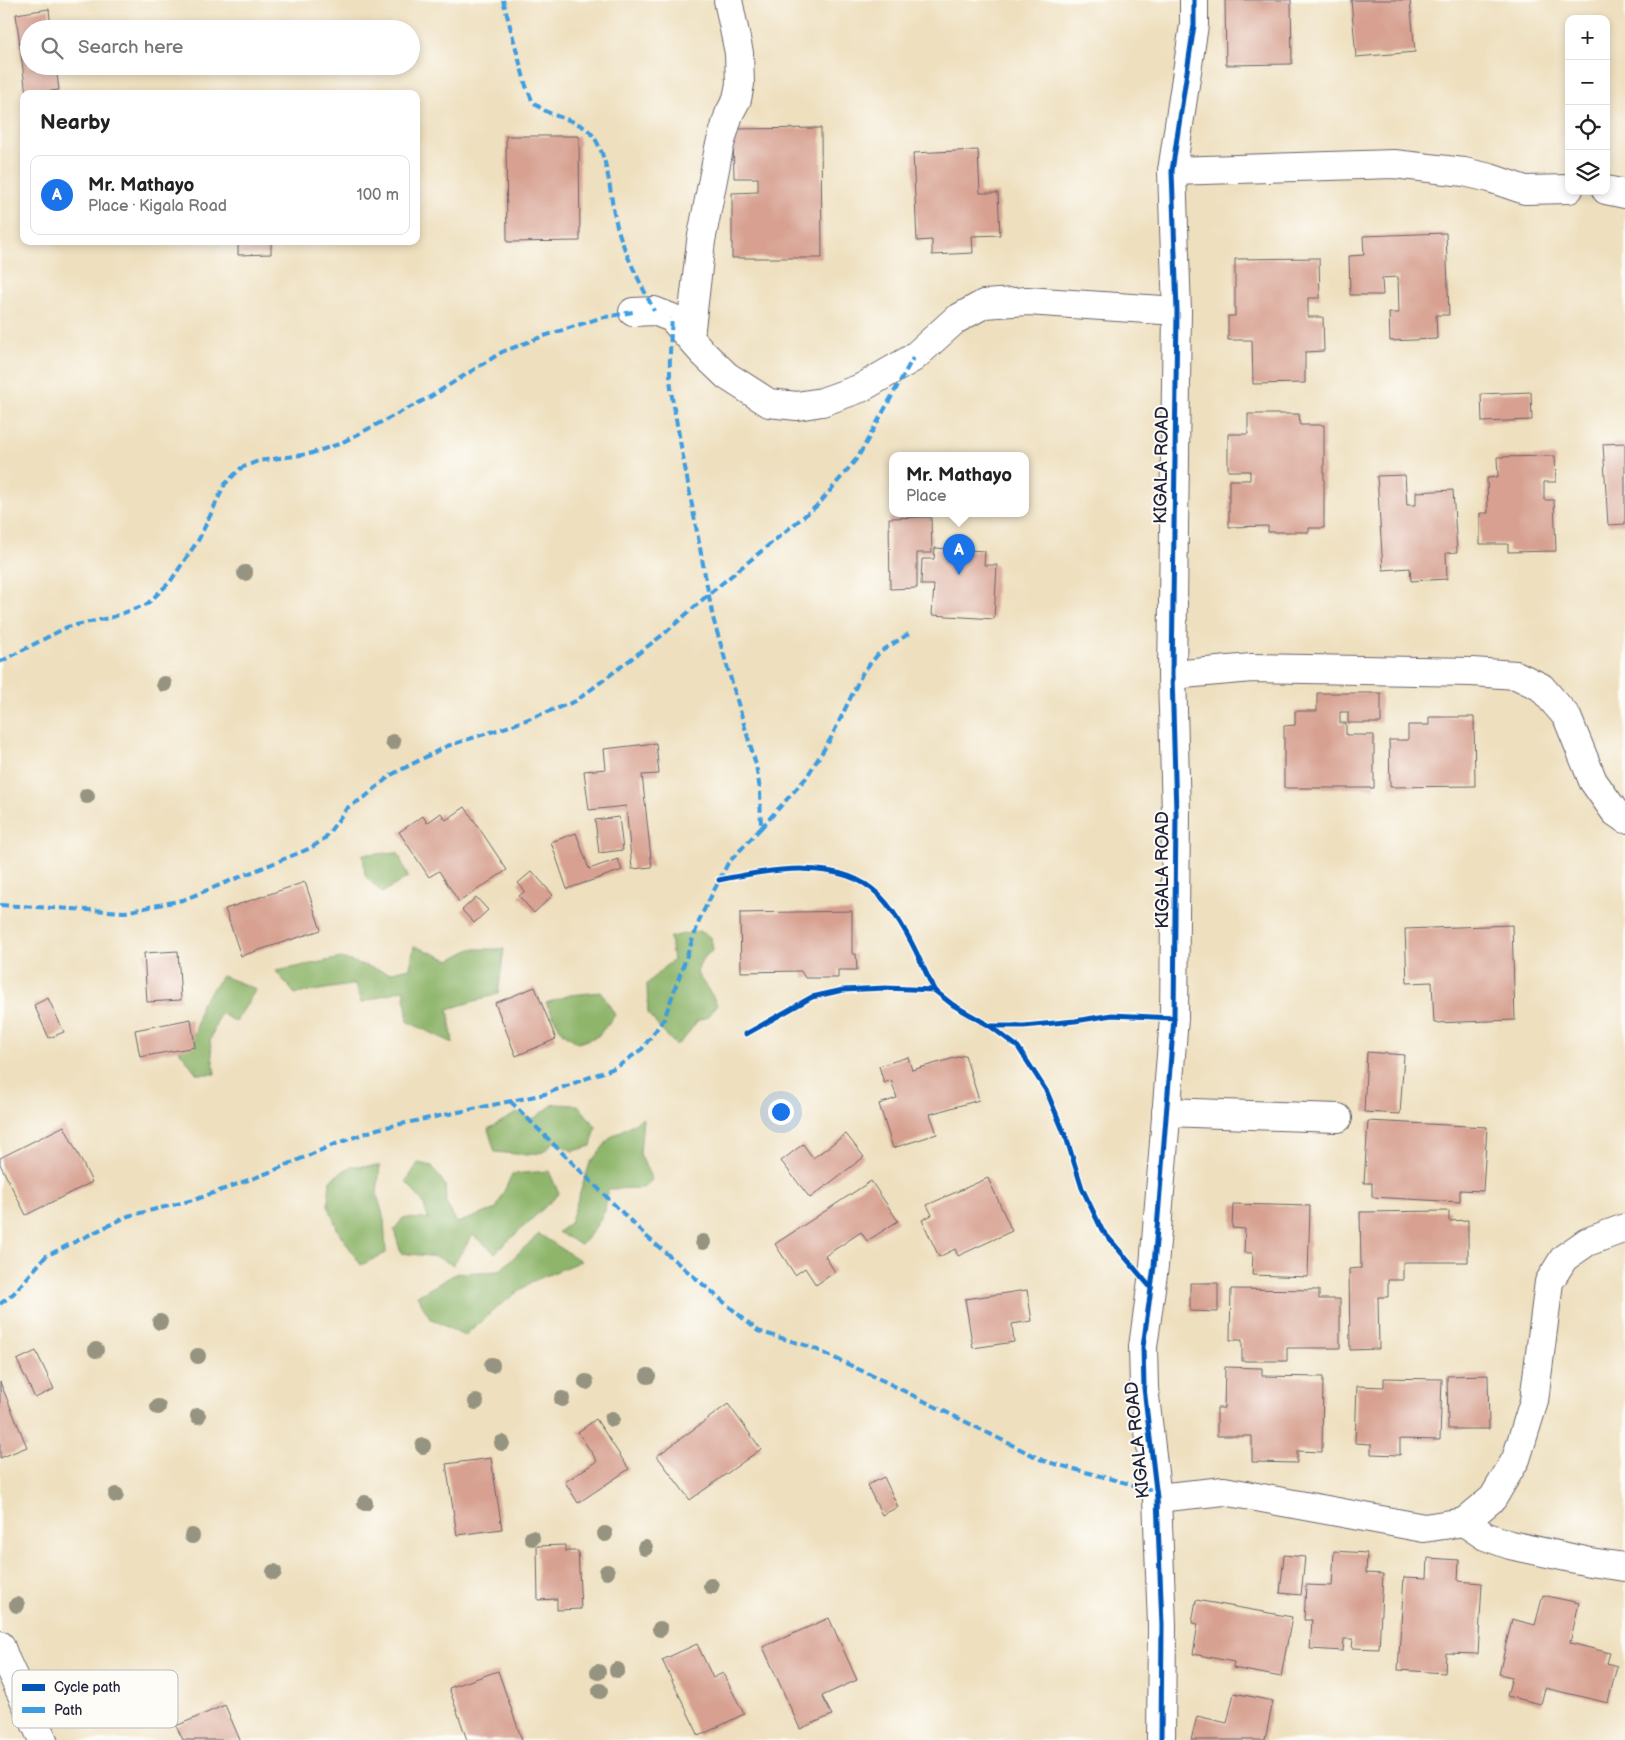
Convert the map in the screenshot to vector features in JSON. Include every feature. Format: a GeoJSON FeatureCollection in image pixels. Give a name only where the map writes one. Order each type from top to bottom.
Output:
{"type":"FeatureCollection","features":[{"type":"Feature","properties":{"kind":"street"},"geometry":{"type":"LineString","coordinates":[[690,337],[702,241],[719,148],[729,114],[737,99],[740,84],[739,53],[728,0]]}},
{"type":"Feature","properties":{"kind":"street","name":"KIGALA ROAD"},"geometry":{"type":"LineString","coordinates":[[1160,1740],[1162,1625],[1157,1498],[1144,1388],[1143,1347],[1154,1266],[1174,1018],[1176,813],[1172,675],[1177,310],[1172,171],[1194,25],[1194,0]]}},
{"type":"Feature","properties":{"kind":"street"},"geometry":{"type":"LineString","coordinates":[[1172,171],[1394,164],[1464,172],[1490,178],[1525,190],[1565,189]]}},
{"type":"Feature","properties":{"kind":"street"},"geometry":{"type":"LineString","coordinates":[[1610,191],[1625,194]]}},
{"type":"Feature","properties":{"kind":"street"},"geometry":{"type":"LineString","coordinates":[[633,312],[654,310],[672,318],[703,353],[727,376],[769,403],[797,406],[822,402],[861,388],[913,358],[955,320],[984,304],[1027,301],[1177,310]]}},
{"type":"Feature","properties":{"kind":"street"},"geometry":{"type":"LineString","coordinates":[[1172,675],[1252,668],[1472,672],[1516,675],[1542,687],[1566,717],[1593,781],[1615,812],[1625,819]]}},
{"type":"Feature","properties":{"kind":"street"},"geometry":{"type":"LineString","coordinates":[[1166,1112],[1338,1118]]}},
{"type":"Feature","properties":{"kind":"street"},"geometry":{"type":"LineString","coordinates":[[1157,1498],[1224,1491],[1424,1528],[1464,1522],[1493,1498],[1516,1459],[1534,1401],[1549,1282],[1564,1258],[1587,1242],[1625,1228]]}},
{"type":"Feature","properties":{"kind":"street"},"geometry":{"type":"LineString","coordinates":[[1464,1522],[1485,1536],[1510,1545],[1590,1562],[1625,1567]]}},
{"type":"Feature","properties":{"kind":"street"},"geometry":{"type":"LineString","coordinates":[[0,1646],[12,1674]]}},
{"type":"Feature","properties":{"kind":"street"},"geometry":{"type":"LineString","coordinates":[[37,1728],[43,1740]]}},
{"type":"Feature","properties":{"kind":"green space"},"geometry":{"type":"Polygon","coordinates":[[[398,853],[408,877],[382,893],[365,876],[363,854],[398,853]]]}},
{"type":"Feature","properties":{"kind":"green space"},"geometry":{"type":"Polygon","coordinates":[[[699,931],[711,937],[713,950],[702,959],[697,973],[717,1005],[708,1017],[697,1021],[684,1039],[676,1045],[648,1013],[647,984],[673,961],[670,937],[699,931]]]}},
{"type":"Feature","properties":{"kind":"green space"},"geometry":{"type":"Polygon","coordinates":[[[414,946],[450,960],[471,949],[504,949],[498,994],[448,1009],[453,1043],[408,1022],[404,989],[361,1003],[356,984],[295,994],[276,971],[341,958],[388,973],[410,968],[414,946]]]}},
{"type":"Feature","properties":{"kind":"green space"},"geometry":{"type":"Polygon","coordinates":[[[222,976],[256,989],[236,1022],[220,1013],[210,1041],[215,1074],[197,1074],[175,1045],[195,1033],[201,1004],[222,976]]]}},
{"type":"Feature","properties":{"kind":"green space"},"geometry":{"type":"Polygon","coordinates":[[[601,992],[615,1015],[598,1036],[578,1043],[562,1032],[546,1003],[570,995],[601,992]]]}},
{"type":"Feature","properties":{"kind":"green space"},"geometry":{"type":"Polygon","coordinates":[[[554,1104],[578,1105],[596,1127],[591,1146],[573,1151],[554,1142],[543,1152],[527,1155],[495,1152],[488,1129],[517,1113],[533,1119],[554,1104]]]}},
{"type":"Feature","properties":{"kind":"green space"},"geometry":{"type":"Polygon","coordinates":[[[643,1118],[640,1154],[652,1180],[643,1188],[608,1189],[605,1211],[593,1231],[581,1245],[558,1232],[570,1223],[590,1163],[611,1137],[643,1118]]]}},
{"type":"Feature","properties":{"kind":"green space"},"geometry":{"type":"Polygon","coordinates":[[[418,1163],[432,1166],[445,1185],[446,1203],[457,1223],[496,1209],[512,1174],[549,1171],[559,1194],[495,1253],[473,1235],[453,1265],[437,1257],[401,1253],[394,1230],[403,1218],[428,1219],[423,1202],[406,1182],[418,1163]]]}},
{"type":"Feature","properties":{"kind":"green space"},"geometry":{"type":"Polygon","coordinates":[[[351,1166],[380,1166],[377,1194],[384,1219],[386,1253],[361,1265],[338,1231],[328,1205],[330,1180],[351,1166]]]}},
{"type":"Feature","properties":{"kind":"green space"},"geometry":{"type":"Polygon","coordinates":[[[539,1234],[581,1261],[531,1282],[500,1305],[464,1336],[430,1318],[417,1296],[457,1273],[499,1271],[539,1234]]]}},
{"type":"Feature","properties":{"kind":"building"},"geometry":{"type":"Polygon","coordinates":[[[1225,0],[1291,0],[1292,64],[1226,65],[1225,0]]]}},
{"type":"Feature","properties":{"kind":"building"},"geometry":{"type":"Polygon","coordinates":[[[1351,0],[1410,0],[1415,52],[1356,57],[1351,0]]]}},
{"type":"Feature","properties":{"kind":"building"},"geometry":{"type":"Polygon","coordinates":[[[49,9],[50,20],[20,20],[20,46],[16,14],[49,9]]]}},
{"type":"Feature","properties":{"kind":"building"},"geometry":{"type":"Polygon","coordinates":[[[24,75],[57,75],[59,90],[26,90],[24,75]]]}},
{"type":"Feature","properties":{"kind":"building"},"geometry":{"type":"Polygon","coordinates":[[[821,128],[822,258],[732,258],[732,193],[758,192],[758,178],[734,178],[733,129],[821,128]]]}},
{"type":"Feature","properties":{"kind":"building"},"geometry":{"type":"Polygon","coordinates":[[[506,136],[579,136],[580,241],[507,242],[506,136]]]}},
{"type":"Feature","properties":{"kind":"building"},"geometry":{"type":"Polygon","coordinates":[[[978,150],[980,193],[998,193],[1000,235],[972,236],[973,253],[932,255],[932,240],[917,241],[913,153],[978,150]]]}},
{"type":"Feature","properties":{"kind":"building"},"geometry":{"type":"Polygon","coordinates":[[[1446,233],[1449,315],[1436,315],[1437,339],[1390,341],[1389,313],[1399,313],[1398,277],[1382,278],[1383,295],[1350,295],[1349,256],[1364,255],[1363,236],[1446,233]]]}},
{"type":"Feature","properties":{"kind":"building"},"geometry":{"type":"Polygon","coordinates":[[[238,245],[271,245],[271,254],[238,255],[238,245]]]}},
{"type":"Feature","properties":{"kind":"building"},"geometry":{"type":"Polygon","coordinates":[[[1319,258],[1320,298],[1308,298],[1308,317],[1323,317],[1324,351],[1305,352],[1305,383],[1253,384],[1252,340],[1228,340],[1228,316],[1235,316],[1235,259],[1319,258]]]}},
{"type":"Feature","properties":{"kind":"building"},"geometry":{"type":"Polygon","coordinates":[[[1531,392],[1532,420],[1482,422],[1481,394],[1531,392]]]}},
{"type":"Feature","properties":{"kind":"building"},"geometry":{"type":"Polygon","coordinates":[[[1248,414],[1299,414],[1300,425],[1324,425],[1324,528],[1309,528],[1309,532],[1268,532],[1268,526],[1229,527],[1229,480],[1250,480],[1250,471],[1228,471],[1228,434],[1248,434],[1248,414]]]}},
{"type":"Feature","properties":{"kind":"building"},"geometry":{"type":"Polygon","coordinates":[[[1625,443],[1625,524],[1608,525],[1603,444],[1625,443]]]}},
{"type":"Feature","properties":{"kind":"building"},"geometry":{"type":"Polygon","coordinates":[[[1555,456],[1556,482],[1544,482],[1544,500],[1554,500],[1556,551],[1508,552],[1508,544],[1480,544],[1480,513],[1488,513],[1487,478],[1498,477],[1497,457],[1555,456]]]}},
{"type":"Feature","properties":{"kind":"building"},"geometry":{"type":"Polygon","coordinates":[[[1405,475],[1407,505],[1416,505],[1416,492],[1453,490],[1457,552],[1446,553],[1447,579],[1411,581],[1410,568],[1383,570],[1377,476],[1405,475]]]}},
{"type":"Feature","properties":{"kind":"building"},"geometry":{"type":"Polygon","coordinates":[[[931,517],[932,553],[917,553],[917,588],[890,589],[889,518],[931,517]]]}},
{"type":"Feature","properties":{"kind":"building"},"geometry":{"type":"Polygon","coordinates":[[[935,548],[985,551],[984,565],[997,565],[994,619],[932,615],[934,585],[921,585],[922,559],[934,559],[935,548]]]}},
{"type":"Feature","properties":{"kind":"building"},"geometry":{"type":"Polygon","coordinates":[[[1317,693],[1381,693],[1381,723],[1348,723],[1348,712],[1340,712],[1340,723],[1346,723],[1346,735],[1374,735],[1374,788],[1284,788],[1284,726],[1295,725],[1295,711],[1317,711],[1317,693]]]}},
{"type":"Feature","properties":{"kind":"building"},"geometry":{"type":"Polygon","coordinates":[[[1429,717],[1474,717],[1475,786],[1390,787],[1389,740],[1408,740],[1408,725],[1429,725],[1429,717]]]}},
{"type":"Feature","properties":{"kind":"building"},"geometry":{"type":"Polygon","coordinates":[[[656,743],[659,774],[642,775],[652,867],[632,869],[626,806],[589,810],[584,771],[606,769],[604,749],[656,743]]]}},
{"type":"Feature","properties":{"kind":"building"},"geometry":{"type":"Polygon","coordinates":[[[465,807],[507,870],[459,902],[439,871],[429,877],[399,832],[423,816],[427,823],[441,813],[446,820],[465,807]]]}},
{"type":"Feature","properties":{"kind":"building"},"geometry":{"type":"Polygon","coordinates":[[[619,817],[623,850],[599,853],[595,820],[619,817]]]}},
{"type":"Feature","properties":{"kind":"building"},"geometry":{"type":"Polygon","coordinates":[[[576,833],[589,869],[618,859],[622,870],[567,889],[551,842],[576,833]]]}},
{"type":"Feature","properties":{"kind":"building"},"geometry":{"type":"Polygon","coordinates":[[[532,871],[553,895],[534,913],[519,896],[525,891],[518,883],[532,871]]]}},
{"type":"Feature","properties":{"kind":"building"},"geometry":{"type":"Polygon","coordinates":[[[305,882],[321,930],[241,956],[225,909],[305,882]]]}},
{"type":"Feature","properties":{"kind":"building"},"geometry":{"type":"Polygon","coordinates":[[[476,897],[488,910],[474,923],[462,910],[476,897]]]}},
{"type":"Feature","properties":{"kind":"building"},"geometry":{"type":"Polygon","coordinates":[[[852,911],[852,954],[856,954],[857,970],[838,970],[838,978],[805,978],[801,971],[741,972],[740,913],[852,911]]]}},
{"type":"Feature","properties":{"kind":"building"},"geometry":{"type":"Polygon","coordinates":[[[1512,925],[1515,1020],[1434,1023],[1432,982],[1407,983],[1405,929],[1512,925]]]}},
{"type":"Feature","properties":{"kind":"building"},"geometry":{"type":"Polygon","coordinates":[[[178,951],[181,1000],[147,1002],[144,953],[178,951]]]}},
{"type":"Feature","properties":{"kind":"building"},"geometry":{"type":"Polygon","coordinates":[[[535,987],[556,1039],[516,1056],[495,1003],[535,987]]]}},
{"type":"Feature","properties":{"kind":"building"},"geometry":{"type":"Polygon","coordinates":[[[48,998],[64,1032],[49,1038],[34,1005],[48,998]]]}},
{"type":"Feature","properties":{"kind":"building"},"geometry":{"type":"Polygon","coordinates":[[[191,1019],[195,1047],[140,1057],[135,1030],[191,1019]]]}},
{"type":"Feature","properties":{"kind":"building"},"geometry":{"type":"Polygon","coordinates":[[[1367,1052],[1404,1055],[1400,1114],[1364,1112],[1367,1052]]]}},
{"type":"Feature","properties":{"kind":"building"},"geometry":{"type":"Polygon","coordinates":[[[965,1055],[979,1100],[930,1114],[937,1134],[893,1148],[879,1104],[897,1098],[891,1080],[884,1083],[879,1066],[908,1057],[912,1070],[965,1055]]]}},
{"type":"Feature","properties":{"kind":"building"},"geometry":{"type":"Polygon","coordinates":[[[1368,1121],[1487,1127],[1483,1191],[1460,1190],[1460,1202],[1372,1197],[1372,1183],[1364,1183],[1368,1121]]]}},
{"type":"Feature","properties":{"kind":"building"},"geometry":{"type":"Polygon","coordinates":[[[64,1126],[92,1182],[26,1215],[0,1164],[0,1158],[64,1126]]]}},
{"type":"Feature","properties":{"kind":"building"},"geometry":{"type":"Polygon","coordinates":[[[846,1134],[864,1157],[810,1198],[781,1161],[803,1144],[813,1158],[846,1134]]]}},
{"type":"Feature","properties":{"kind":"building"},"geometry":{"type":"Polygon","coordinates":[[[988,1178],[1012,1231],[958,1256],[955,1249],[939,1257],[922,1220],[932,1215],[927,1205],[988,1178]]]}},
{"type":"Feature","properties":{"kind":"building"},"geometry":{"type":"Polygon","coordinates":[[[871,1181],[898,1221],[867,1241],[861,1232],[825,1256],[835,1272],[816,1285],[805,1268],[795,1275],[775,1244],[871,1181]]]}},
{"type":"Feature","properties":{"kind":"building"},"geometry":{"type":"Polygon","coordinates":[[[1233,1204],[1310,1206],[1308,1277],[1252,1275],[1253,1253],[1244,1253],[1245,1229],[1232,1228],[1233,1204]]]}},
{"type":"Feature","properties":{"kind":"building"},"geometry":{"type":"Polygon","coordinates":[[[1449,1211],[1449,1221],[1468,1220],[1468,1262],[1403,1262],[1403,1280],[1388,1280],[1388,1297],[1378,1297],[1379,1349],[1350,1350],[1349,1269],[1361,1268],[1360,1212],[1449,1211]]]}},
{"type":"Feature","properties":{"kind":"building"},"geometry":{"type":"Polygon","coordinates":[[[1190,1283],[1218,1283],[1218,1312],[1190,1311],[1190,1283]]]}},
{"type":"Feature","properties":{"kind":"building"},"geometry":{"type":"Polygon","coordinates":[[[1231,1289],[1319,1290],[1319,1299],[1340,1299],[1340,1348],[1287,1348],[1287,1361],[1242,1361],[1242,1340],[1230,1340],[1231,1289]]]}},
{"type":"Feature","properties":{"kind":"building"},"geometry":{"type":"Polygon","coordinates":[[[1027,1290],[1032,1321],[1012,1324],[1014,1342],[973,1348],[965,1299],[1027,1290]]]}},
{"type":"Feature","properties":{"kind":"building"},"geometry":{"type":"Polygon","coordinates":[[[36,1351],[54,1389],[35,1398],[17,1360],[36,1351]]]}},
{"type":"Feature","properties":{"kind":"building"},"geometry":{"type":"Polygon","coordinates":[[[1225,1367],[1262,1368],[1262,1376],[1323,1377],[1322,1452],[1297,1451],[1297,1463],[1252,1462],[1252,1436],[1217,1436],[1217,1408],[1224,1408],[1225,1367]]]}},
{"type":"Feature","properties":{"kind":"building"},"geometry":{"type":"Polygon","coordinates":[[[1488,1375],[1489,1429],[1448,1429],[1447,1376],[1488,1375]]]}},
{"type":"Feature","properties":{"kind":"building"},"geometry":{"type":"Polygon","coordinates":[[[1384,1378],[1442,1379],[1440,1440],[1400,1439],[1400,1455],[1371,1454],[1371,1444],[1355,1443],[1357,1386],[1384,1387],[1384,1378]]]}},
{"type":"Feature","properties":{"kind":"building"},"geometry":{"type":"Polygon","coordinates":[[[0,1382],[27,1447],[0,1458],[0,1382]]]}},
{"type":"Feature","properties":{"kind":"building"},"geometry":{"type":"Polygon","coordinates":[[[728,1404],[761,1449],[690,1500],[657,1456],[728,1404]]]}},
{"type":"Feature","properties":{"kind":"building"},"geometry":{"type":"Polygon","coordinates":[[[596,1419],[629,1469],[578,1503],[565,1482],[597,1461],[578,1432],[596,1419]]]}},
{"type":"Feature","properties":{"kind":"building"},"geometry":{"type":"Polygon","coordinates":[[[491,1458],[502,1529],[457,1535],[446,1464],[491,1458]]]}},
{"type":"Feature","properties":{"kind":"building"},"geometry":{"type":"Polygon","coordinates":[[[884,1477],[898,1507],[882,1515],[867,1485],[884,1477]]]}},
{"type":"Feature","properties":{"kind":"building"},"geometry":{"type":"Polygon","coordinates":[[[565,1545],[565,1551],[578,1551],[581,1609],[557,1610],[557,1599],[538,1600],[537,1546],[565,1545]]]}},
{"type":"Feature","properties":{"kind":"building"},"geometry":{"type":"Polygon","coordinates":[[[1334,1551],[1367,1553],[1366,1573],[1383,1574],[1379,1649],[1352,1648],[1353,1639],[1344,1639],[1343,1651],[1310,1649],[1312,1620],[1304,1620],[1306,1585],[1332,1586],[1334,1551]]]}},
{"type":"Feature","properties":{"kind":"building"},"geometry":{"type":"Polygon","coordinates":[[[1284,1555],[1305,1557],[1301,1595],[1280,1593],[1284,1555]]]}},
{"type":"Feature","properties":{"kind":"building"},"geometry":{"type":"Polygon","coordinates":[[[1428,1558],[1459,1560],[1458,1581],[1482,1583],[1478,1654],[1446,1653],[1445,1673],[1398,1670],[1404,1577],[1427,1578],[1428,1558]]]}},
{"type":"Feature","properties":{"kind":"building"},"geometry":{"type":"Polygon","coordinates":[[[1543,1595],[1579,1603],[1570,1643],[1610,1653],[1607,1663],[1617,1666],[1608,1703],[1545,1688],[1541,1704],[1507,1696],[1512,1677],[1499,1674],[1512,1619],[1535,1625],[1543,1595]]]}},
{"type":"Feature","properties":{"kind":"building"},"geometry":{"type":"Polygon","coordinates":[[[1196,1600],[1292,1617],[1281,1677],[1233,1668],[1234,1662],[1193,1654],[1198,1624],[1192,1623],[1196,1600]]]}},
{"type":"Feature","properties":{"kind":"building"},"geometry":{"type":"Polygon","coordinates":[[[829,1618],[857,1680],[822,1696],[832,1715],[800,1729],[763,1647],[829,1618]]]}},
{"type":"Feature","properties":{"kind":"building"},"geometry":{"type":"Polygon","coordinates":[[[697,1644],[713,1678],[723,1673],[744,1714],[699,1736],[662,1660],[697,1644]]]}},
{"type":"Feature","properties":{"kind":"building"},"geometry":{"type":"Polygon","coordinates":[[[498,1671],[522,1740],[467,1740],[449,1688],[498,1671]]]}},
{"type":"Feature","properties":{"kind":"building"},"geometry":{"type":"Polygon","coordinates":[[[1234,1693],[1273,1701],[1265,1740],[1191,1740],[1197,1716],[1227,1723],[1234,1693]]]}},
{"type":"Feature","properties":{"kind":"building"},"geometry":{"type":"Polygon","coordinates":[[[225,1705],[240,1740],[183,1740],[177,1728],[178,1725],[225,1705]]]}},
{"type":"Feature","properties":{"kind":"marked path"},"geometry":{"type":"LineString","coordinates":[[503,0],[526,86],[532,100],[546,111],[581,125],[588,130],[600,147],[607,169],[614,215],[620,237],[654,311]]}},
{"type":"Feature","properties":{"kind":"marked path"},"geometry":{"type":"LineString","coordinates":[[0,662],[67,627],[113,617],[147,604],[170,582],[199,539],[225,484],[241,468],[258,461],[309,454],[339,444],[430,397],[502,352],[600,318],[633,312]]}},
{"type":"Feature","properties":{"kind":"marked path"},"geometry":{"type":"LineString","coordinates":[[0,1304],[14,1293],[46,1256],[128,1216],[197,1199],[377,1129],[545,1094],[617,1067],[642,1049],[664,1019],[701,916],[728,863],[761,828],[760,790],[756,765],[713,618],[671,392],[670,350],[672,318]]}},
{"type":"Feature","properties":{"kind":"marked path"},"geometry":{"type":"LineString","coordinates":[[0,905],[125,912],[183,900],[311,848],[325,838],[347,808],[365,797],[391,775],[447,746],[510,726],[576,701],[665,633],[709,594],[819,504],[858,457],[913,358]]}},
{"type":"Feature","properties":{"kind":"marked path"},"geometry":{"type":"LineString","coordinates":[[761,828],[806,778],[831,738],[863,672],[880,652],[910,633]]}},
{"type":"Feature","properties":{"kind":"marked path"},"geometry":{"type":"LineString","coordinates":[[510,1101],[647,1237],[758,1331],[811,1347],[888,1383],[1044,1461],[1156,1491]]}},
{"type":"Feature","properties":{"kind":"cycle path"},"geometry":{"type":"LineString","coordinates":[[1161,1740],[1162,1625],[1157,1498],[1144,1388],[1143,1347],[1154,1266],[1174,1018],[1176,813],[1172,675],[1177,311],[1172,171],[1194,25],[1194,0]]}},
{"type":"Feature","properties":{"kind":"cycle path"},"geometry":{"type":"LineString","coordinates":[[719,880],[781,870],[803,869],[824,870],[845,875],[863,883],[879,895],[896,916],[934,990]]}},
{"type":"Feature","properties":{"kind":"cycle path"},"geometry":{"type":"LineString","coordinates":[[746,1034],[812,997],[843,990],[885,988],[934,990],[953,1005],[990,1026],[1024,1026],[1112,1015],[1174,1018]]}},
{"type":"Feature","properties":{"kind":"cycle path"},"geometry":{"type":"LineString","coordinates":[[990,1026],[1018,1047],[1047,1092],[1067,1140],[1082,1188],[1102,1230],[1151,1288]]}},
{"type":"Feature","properties":{"kind":"place","name":"Mr. Mathayo"},"geometry":{"type":"Point","coordinates":[959,575]}}]}
